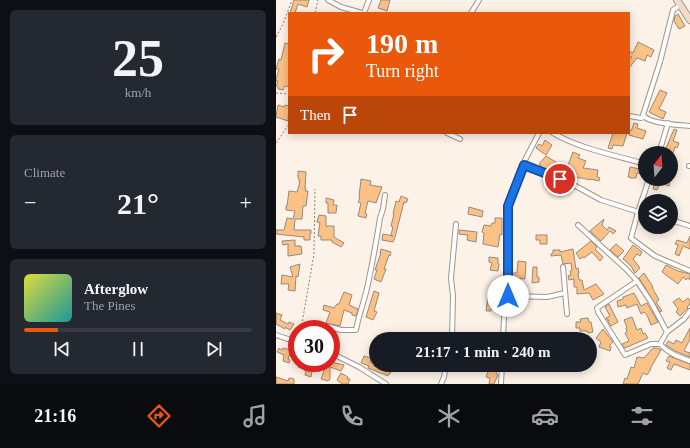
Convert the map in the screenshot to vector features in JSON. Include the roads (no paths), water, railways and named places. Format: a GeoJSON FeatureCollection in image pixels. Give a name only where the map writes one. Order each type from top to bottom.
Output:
{"type":"FeatureCollection","features":[{"type":"Feature","properties":{"kind":"street"},"geometry":{"type":"LineString","coordinates":[[328,0],[341,7],[359,12]]}},
{"type":"Feature","properties":{"kind":"street"},"geometry":{"type":"LineString","coordinates":[[363,12],[369,0]]}},
{"type":"Feature","properties":{"kind":"street"},"geometry":{"type":"LineString","coordinates":[[472,12],[479,0]]}},
{"type":"Feature","properties":{"kind":"street"},"geometry":{"type":"LineString","coordinates":[[644,117],[644,112],[654,82],[673,10],[678,2],[690,20]]}},
{"type":"Feature","properties":{"kind":"street"},"geometry":{"type":"LineString","coordinates":[[630,116],[644,117],[651,120],[690,126]]}},
{"type":"Feature","properties":{"kind":"street"},"geometry":{"type":"LineString","coordinates":[[661,146],[668,123]]}},
{"type":"Feature","properties":{"kind":"street"},"geometry":{"type":"LineString","coordinates":[[449,134],[460,139]]}},
{"type":"Feature","properties":{"kind":"street"},"geometry":{"type":"LineString","coordinates":[[503,332],[504,317],[508,296],[508,206],[525,160],[538,134]]}},
{"type":"Feature","properties":{"kind":"street"},"geometry":{"type":"LineString","coordinates":[[555,134],[590,149],[638,162]]}},
{"type":"Feature","properties":{"kind":"street"},"geometry":{"type":"LineString","coordinates":[[524,165],[572,184],[602,200],[638,212],[631,238],[655,256],[690,271]]}},
{"type":"Feature","properties":{"kind":"street"},"geometry":{"type":"LineString","coordinates":[[340,330],[356,330],[369,280],[385,195]]}},
{"type":"Feature","properties":{"kind":"street"},"geometry":{"type":"LineString","coordinates":[[678,222],[690,226]]}},
{"type":"Feature","properties":{"kind":"street"},"geometry":{"type":"LineString","coordinates":[[452,332],[453,296],[451,278],[456,224]]}},
{"type":"Feature","properties":{"kind":"street"},"geometry":{"type":"LineString","coordinates":[[578,225],[637,281],[651,302],[667,332]]}},
{"type":"Feature","properties":{"kind":"street"},"geometry":{"type":"LineString","coordinates":[[563,267],[567,314]]}},
{"type":"Feature","properties":{"kind":"street"},"geometry":{"type":"LineString","coordinates":[[637,281],[597,308],[625,355],[651,344],[660,344],[675,356],[690,361]]}},
{"type":"Feature","properties":{"kind":"street"},"geometry":{"type":"LineString","coordinates":[[508,296],[547,297],[565,293]]}},
{"type":"Feature","properties":{"kind":"street"},"geometry":{"type":"LineString","coordinates":[[660,344],[667,332],[684,319],[690,311]]}},
{"type":"Feature","properties":{"kind":"street"},"geometry":{"type":"LineString","coordinates":[[276,335],[288,339]]}},
{"type":"Feature","properties":{"kind":"street"},"geometry":{"type":"LineString","coordinates":[[340,358],[359,367],[386,384]]}},
{"type":"Feature","properties":{"kind":"street"},"geometry":{"type":"LineString","coordinates":[[441,384],[445,372]]}},
{"type":"Feature","properties":{"kind":"street"},"geometry":{"type":"LineString","coordinates":[[501,384],[502,372]]}}]}
